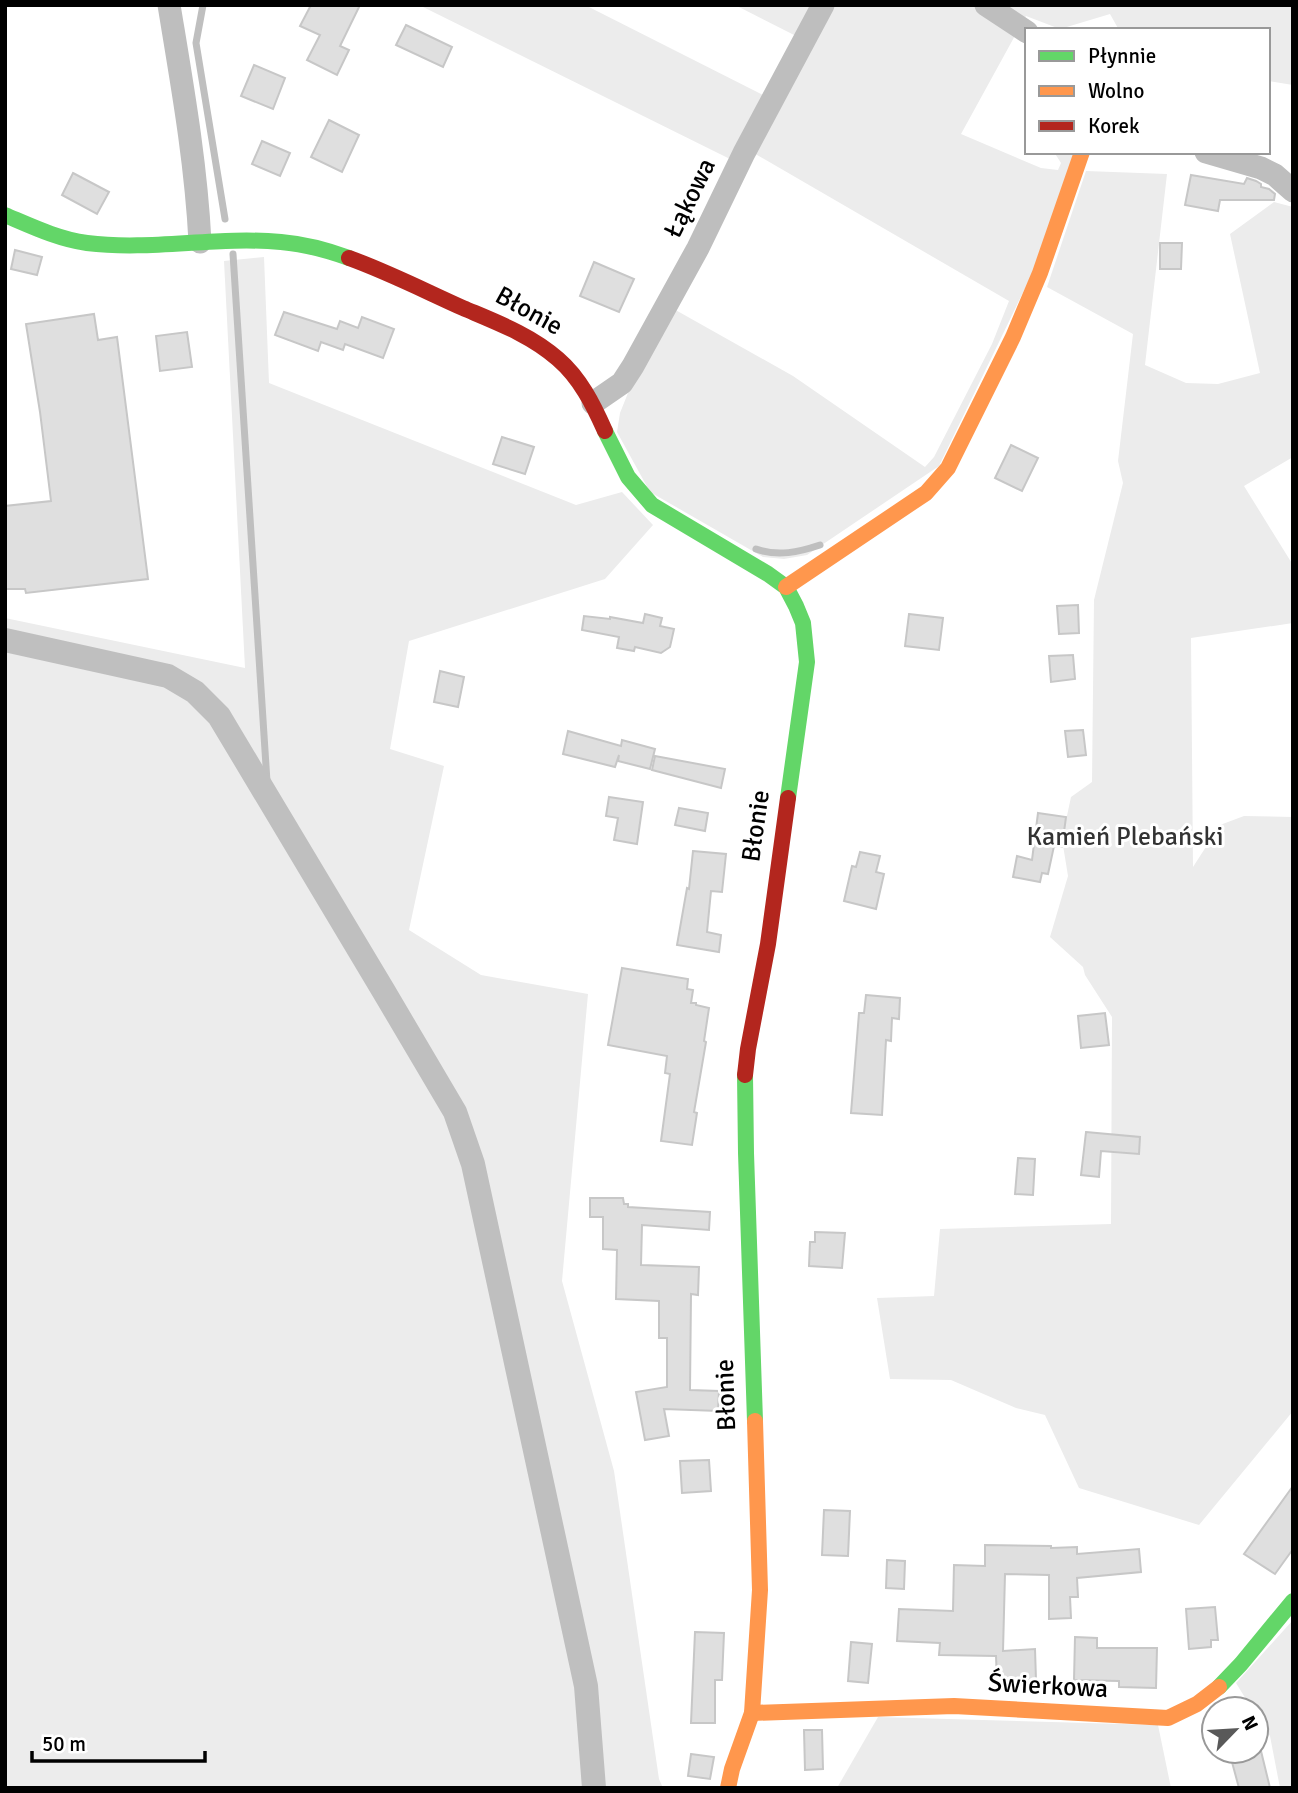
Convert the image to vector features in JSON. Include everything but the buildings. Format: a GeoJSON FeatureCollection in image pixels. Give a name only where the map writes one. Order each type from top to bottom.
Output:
{"type":"FeatureCollection","features":[{"type":"Feature","properties":{"kind":"street"},"geometry":{"type":"LineString","coordinates":[[169,5],[196,182],[200,242]]}},
{"type":"Feature","properties":{"kind":"street","name":"Łąkowa"},"geometry":{"type":"LineString","coordinates":[[593,403],[622,383],[633,366],[823,5]]}},
{"type":"Feature","properties":{"kind":"street"},"geometry":{"type":"LineString","coordinates":[[986,5],[1025,31]]}},
{"type":"Feature","properties":{"kind":"street"},"geometry":{"type":"LineString","coordinates":[[786,587],[926,493],[948,468],[1013,337],[1041,273],[1081,154]]}},
{"type":"Feature","properties":{"kind":"street"},"geometry":{"type":"LineString","coordinates":[[1213,154],[1261,168],[1275,175],[1293,191]]}},
{"type":"Feature","properties":{"kind":"street","name":"Błonie"},"geometry":{"type":"LineString","coordinates":[[5,215],[83,242],[126,246],[245,240],[284,242],[366,264],[516,332],[560,361],[593,403],[626,474],[652,505],[768,574],[786,587],[796,606],[803,623],[807,662],[768,944],[745,1074],[760,1590],[752,1713],[728,1788]]}},
{"type":"Feature","properties":{"kind":"street","name":"Świerkowa"},"geometry":{"type":"LineString","coordinates":[[752,1713],[954,1706],[1168,1718],[1202,1700],[1230,1676],[1293,1601]]}},
{"type":"Feature","properties":{"kind":"green space"},"geometry":{"type":"Polygon","coordinates":[[[419,5],[585,5],[765,96],[732,160],[419,5]]]}},
{"type":"Feature","properties":{"kind":"green space"},"geometry":{"type":"Polygon","coordinates":[[[735,5],[810,5],[798,37],[735,5]]]}},
{"type":"Feature","properties":{"kind":"green space"},"geometry":{"type":"Polygon","coordinates":[[[830,5],[975,5],[1017,32],[961,134],[1041,168],[1058,170],[1061,163],[1055,154],[1073,154],[1044,249],[939,466],[807,555],[784,559],[763,557],[650,492],[617,432],[620,413],[628,393],[672,308],[793,376],[925,467],[934,457],[992,344],[1009,301],[752,152],[830,5]]]}},
{"type":"Feature","properties":{"kind":"green space"},"geometry":{"type":"Polygon","coordinates":[[[999,5],[1293,5],[1293,85],[1270,81],[1270,28],[1118,28],[1110,14],[1063,28],[1026,16],[1023,21],[999,5]]]}},
{"type":"Feature","properties":{"kind":"green space","name":"Kamień Plebański"},"geometry":{"type":"Polygon","coordinates":[[[1086,171],[1167,174],[1145,365],[1186,383],[1218,384],[1260,373],[1230,234],[1274,202],[1293,207],[1293,457],[1244,486],[1293,565],[1293,623],[1191,638],[1193,867],[1220,825],[1244,816],[1293,817],[1293,1411],[1199,1525],[1079,1488],[1045,1415],[1016,1408],[951,1380],[890,1379],[877,1298],[934,1296],[940,1229],[1111,1224],[1112,1017],[1085,975],[1083,967],[1050,937],[1068,876],[1062,839],[1071,797],[1092,782],[1094,600],[1123,483],[1118,461],[1133,334],[1047,287],[1086,171]]]}},
{"type":"Feature","properties":{"kind":"green space"},"geometry":{"type":"Polygon","coordinates":[[[264,257],[269,383],[576,505],[622,492],[653,525],[605,579],[409,641],[390,749],[444,766],[409,930],[481,975],[588,994],[562,1281],[614,1471],[659,1779],[663,1788],[5,1788],[5,618],[245,668],[224,261],[264,257]]]}},
{"type":"Feature","properties":{"kind":"green space"},"geometry":{"type":"Polygon","coordinates":[[[1293,1620],[1293,1788],[1280,1788],[1270,1736],[1270,1695],[1243,1695],[1236,1683],[1293,1620]]]}},
{"type":"Feature","properties":{"kind":"green space"},"geometry":{"type":"Polygon","coordinates":[[[878,1717],[1158,1725],[1171,1788],[837,1788],[878,1717]]]}},
{"type":"Feature","properties":{"kind":"waterway"},"geometry":{"type":"LineString","coordinates":[[203,5],[196,43],[225,219]]}},
{"type":"Feature","properties":{"kind":"waterway"},"geometry":{"type":"LineString","coordinates":[[233,254],[268,797]]}},
{"type":"Feature","properties":{"kind":"waterway"},"geometry":{"type":"LineString","coordinates":[[756,549],[788,553],[820,545]]}},
{"type":"Feature","properties":{"kind":"waterway"},"geometry":{"type":"LineString","coordinates":[[5,640],[168,676],[195,692],[219,716],[455,1112],[473,1164],[586,1686],[594,1788]]}},
{"type":"Feature","properties":{"kind":"traffic: fast"},"geometry":{"type":"LineString","coordinates":[[5,215],[55,235],[87,243],[135,245],[281,242],[349,258]]}},
{"type":"Feature","properties":{"kind":"traffic: fast"},"geometry":{"type":"LineString","coordinates":[[605,431],[628,477],[652,505],[768,574],[786,587],[796,606],[803,623],[807,662],[788,798]]}},
{"type":"Feature","properties":{"kind":"traffic: fast"},"geometry":{"type":"LineString","coordinates":[[745,1075],[755,1421]]}},
{"type":"Feature","properties":{"kind":"traffic: fast"},"geometry":{"type":"LineString","coordinates":[[1219,1687],[1293,1601]]}},
{"type":"Feature","properties":{"kind":"traffic: slow"},"geometry":{"type":"LineString","coordinates":[[786,587],[926,493],[948,468],[1013,337],[1040,273],[1081,154]]}},
{"type":"Feature","properties":{"kind":"traffic: slow"},"geometry":{"type":"LineString","coordinates":[[728,1788],[752,1713],[760,1590],[755,1421]]}},
{"type":"Feature","properties":{"kind":"traffic: slow"},"geometry":{"type":"LineString","coordinates":[[752,1713],[954,1706],[1168,1718],[1197,1704],[1219,1687]]}},
{"type":"Feature","properties":{"kind":"traffic: jam"},"geometry":{"type":"LineString","coordinates":[[349,258],[500,324],[548,350],[573,374],[591,401],[605,431]]}},
{"type":"Feature","properties":{"kind":"traffic: jam"},"geometry":{"type":"LineString","coordinates":[[745,1075],[768,944],[788,798]]}}]}
